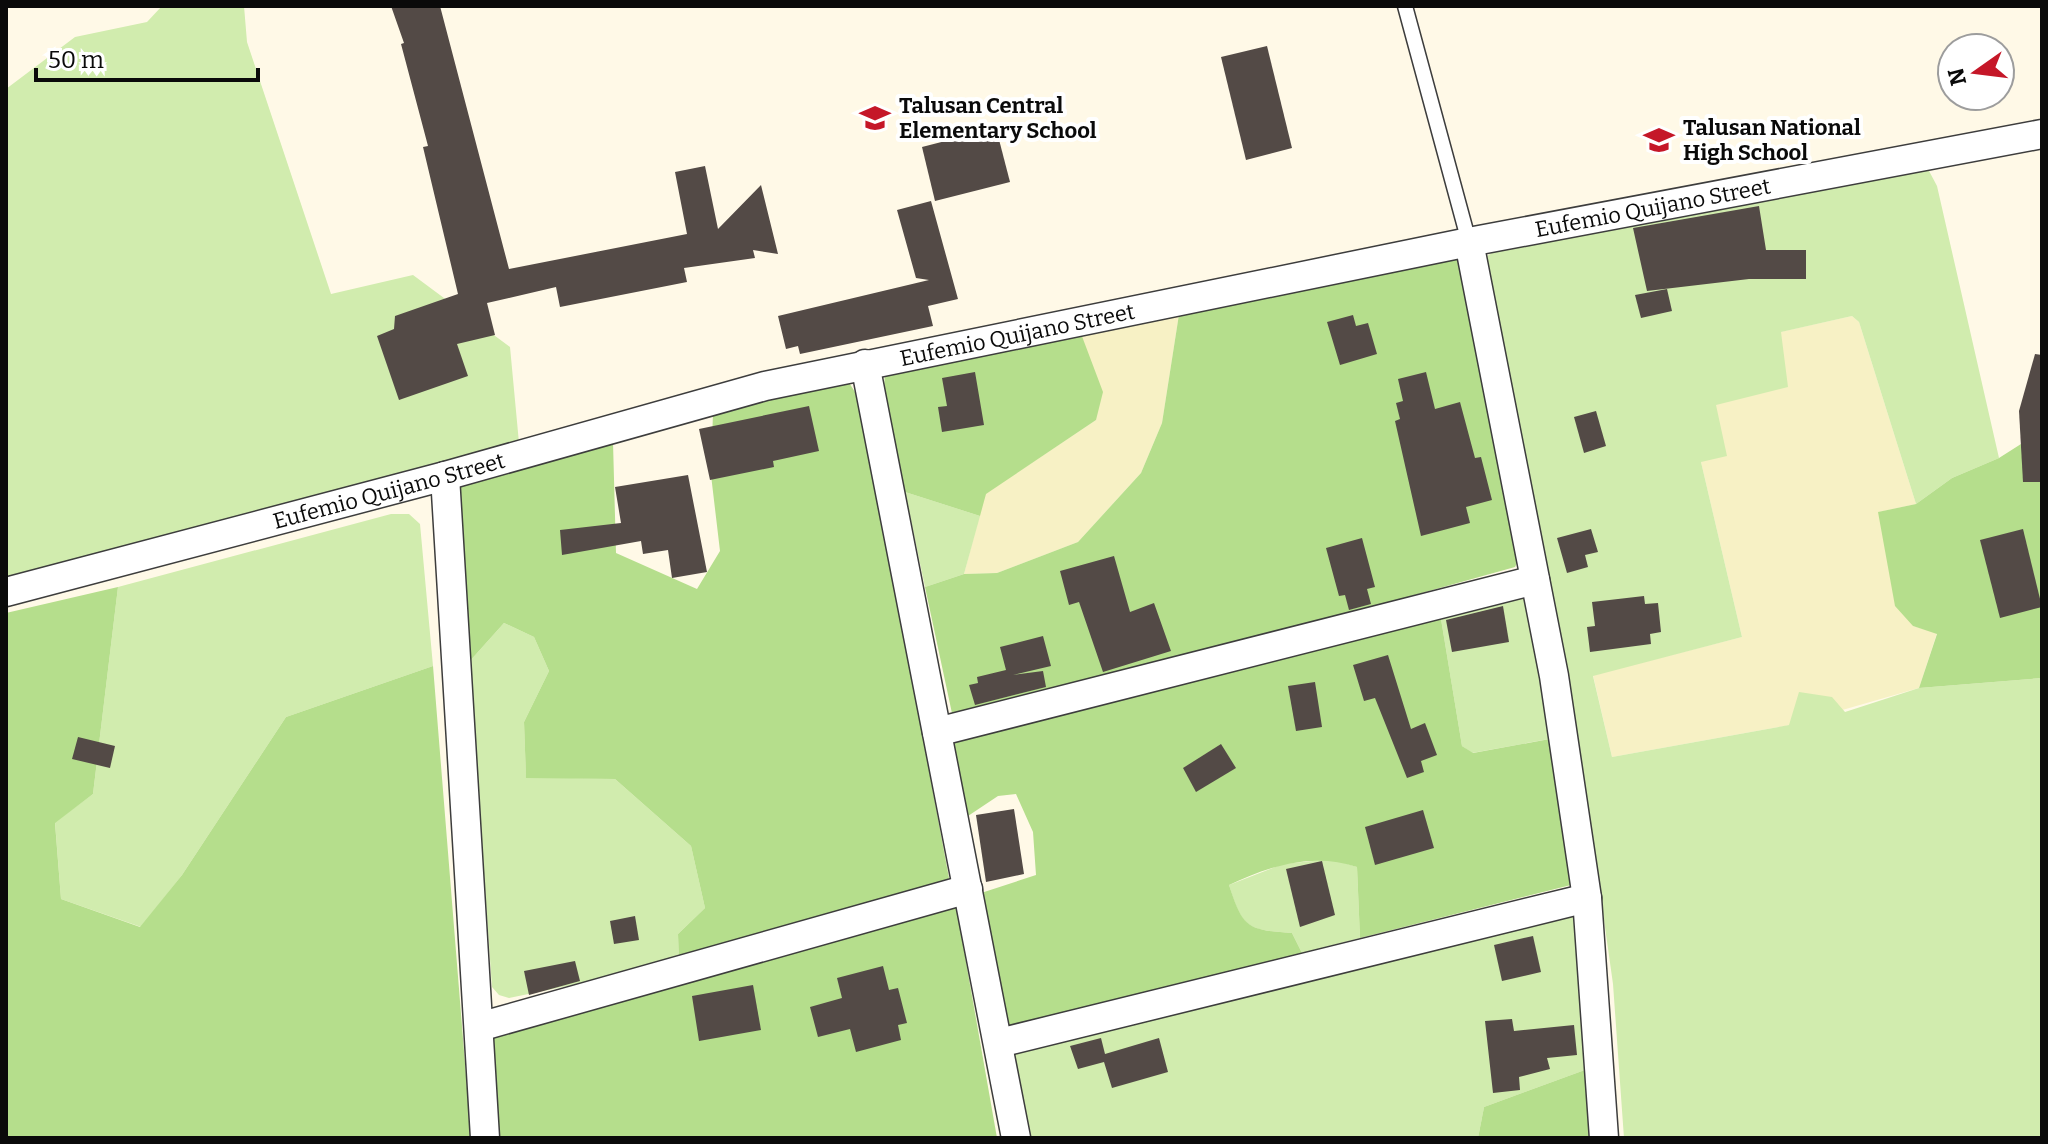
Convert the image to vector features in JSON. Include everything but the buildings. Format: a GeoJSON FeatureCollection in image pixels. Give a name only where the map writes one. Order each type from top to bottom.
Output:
{"type":"FeatureCollection","features":[{"type":"Feature","properties":{"kind":"street","name":"Eufemio Quijano Street"},"geometry":{"type":"LineString","coordinates":[[6,592],[445,476],[765,386],[1469,242],[2042,134]]}},
{"type":"Feature","properties":{"kind":"street"},"geometry":{"type":"LineString","coordinates":[[1469,242],[1554,676],[1587,898],[1604,1138]]}},
{"type":"Feature","properties":{"kind":"street"},"geometry":{"type":"LineString","coordinates":[[865,364],[1016,1138]]}},
{"type":"Feature","properties":{"kind":"street"},"geometry":{"type":"LineString","coordinates":[[445,476],[485,1138]]}},
{"type":"Feature","properties":{"kind":"street"},"geometry":{"type":"LineString","coordinates":[[937,732],[1535,580]]}},
{"type":"Feature","properties":{"kind":"street"},"geometry":{"type":"LineString","coordinates":[[479,1027],[968,889]]}},
{"type":"Feature","properties":{"kind":"street"},"geometry":{"type":"LineString","coordinates":[[999,1043],[1587,898]]}},
{"type":"Feature","properties":{"kind":"lane"},"geometry":{"type":"LineString","coordinates":[[1405,6],[1469,242]]}},
{"type":"Feature","properties":{"kind":"shaded area"},"geometry":{"type":"Polygon","coordinates":[[[1180,308],[1162,423],[1141,473],[1078,542],[997,573],[964,574],[985,494],[1096,420],[1080,331],[1180,308]]]}},
{"type":"Feature","properties":{"kind":"shaded area"},"geometry":{"type":"Polygon","coordinates":[[[1852,316],[1859,322],[1916,504],[1879,512],[1913,626],[1937,633],[1919,688],[1790,725],[1612,757],[1593,675],[1742,637],[1701,462],[1715,405],[1780,332],[1852,316]]]}},
{"type":"Feature","properties":{"kind":"green space"},"geometry":{"type":"Polygon","coordinates":[[[162,6],[244,6],[247,42],[331,294],[413,275],[510,347],[519,443],[6,577],[6,89],[75,37],[147,22],[162,6]]]}},
{"type":"Feature","properties":{"kind":"green space"},"geometry":{"type":"Polygon","coordinates":[[[1928,169],[1937,186],[1999,458],[1952,478],[1916,504],[1859,322],[1852,316],[1781,332],[1788,387],[1716,405],[1727,456],[1701,462],[1742,637],[1593,676],[1612,757],[1789,725],[1799,692],[1832,697],[1845,712],[1919,688],[2042,678],[2042,1138],[1624,1138],[1613,984],[1578,736],[1487,256],[1508,243],[1928,169]]]}},
{"type":"Feature","properties":{"kind":"green space"},"geometry":{"type":"Polygon","coordinates":[[[1457,250],[1519,559],[1515,567],[958,722],[953,718],[925,587],[964,574],[997,573],[1078,542],[1141,473],[1162,423],[1180,308],[1457,250]]]}},
{"type":"Feature","properties":{"kind":"green space"},"geometry":{"type":"Polygon","coordinates":[[[1080,331],[1103,392],[1096,420],[986,494],[980,516],[905,492],[884,390],[885,371],[1080,331]]]}},
{"type":"Feature","properties":{"kind":"green space"},"geometry":{"type":"Polygon","coordinates":[[[848,381],[860,400],[949,878],[934,892],[679,963],[678,934],[705,908],[691,846],[615,779],[526,778],[524,722],[549,671],[534,637],[504,623],[469,662],[457,485],[613,442],[616,553],[697,589],[720,551],[711,475],[713,412],[848,381]]]}},
{"type":"Feature","properties":{"kind":"green space"},"geometry":{"type":"Polygon","coordinates":[[[2021,444],[2042,448],[2042,678],[1919,688],[1937,634],[1913,626],[1895,606],[1878,512],[1916,504],[1952,478],[1999,458],[2021,444]]]}},
{"type":"Feature","properties":{"kind":"green space"},"geometry":{"type":"Polygon","coordinates":[[[905,492],[980,516],[964,574],[925,587],[905,492]]]}},
{"type":"Feature","properties":{"kind":"green space"},"geometry":{"type":"Polygon","coordinates":[[[391,514],[409,514],[420,524],[433,666],[286,717],[182,875],[141,927],[61,899],[55,822],[93,794],[118,587],[391,514]]]}},
{"type":"Feature","properties":{"kind":"green space"},"geometry":{"type":"Polygon","coordinates":[[[118,587],[93,794],[55,823],[61,899],[140,927],[182,875],[286,717],[433,666],[471,1138],[6,1138],[6,613],[118,587]]]}},
{"type":"Feature","properties":{"kind":"green space"},"geometry":{"type":"Polygon","coordinates":[[[1530,597],[1555,738],[1472,753],[1462,746],[1440,613],[1530,597]]]}},
{"type":"Feature","properties":{"kind":"green space"},"geometry":{"type":"Polygon","coordinates":[[[1440,613],[1462,746],[1473,753],[1555,738],[1578,876],[1571,885],[1360,938],[1357,867],[1308,861],[1275,867],[1229,885],[1238,910],[1249,924],[1265,930],[1292,933],[1302,953],[1008,1032],[978,894],[1036,875],[1033,832],[1016,794],[998,796],[962,820],[952,747],[960,737],[1440,613]]]}},
{"type":"Feature","properties":{"kind":"green space"},"geometry":{"type":"Polygon","coordinates":[[[504,623],[534,637],[549,671],[524,722],[526,777],[615,779],[691,846],[705,908],[678,934],[679,963],[509,998],[499,995],[492,987],[469,662],[504,623]]]}},
{"type":"Feature","properties":{"kind":"green space"},"geometry":{"type":"Polygon","coordinates":[[[1332,859],[1357,867],[1360,938],[1302,953],[1292,933],[1256,928],[1248,924],[1238,910],[1229,885],[1283,864],[1332,859]]]}},
{"type":"Feature","properties":{"kind":"green space"},"geometry":{"type":"Polygon","coordinates":[[[956,905],[997,1138],[498,1138],[492,1036],[956,905]]]}},
{"type":"Feature","properties":{"kind":"green space"},"geometry":{"type":"Polygon","coordinates":[[[1574,910],[1593,1067],[1484,1107],[1478,1138],[1028,1138],[1010,1051],[1574,910]]]}},
{"type":"Feature","properties":{"kind":"green space"},"geometry":{"type":"Polygon","coordinates":[[[1593,1067],[1597,1138],[1478,1138],[1484,1107],[1593,1067]]]}},
{"type":"Feature","properties":{"kind":"place","name":"Talusan Central Elementary School"},"geometry":{"type":"Point","coordinates":[875,118]}},
{"type":"Feature","properties":{"kind":"place","name":"Talusan National High School"},"geometry":{"type":"Point","coordinates":[1659,140]}}]}
